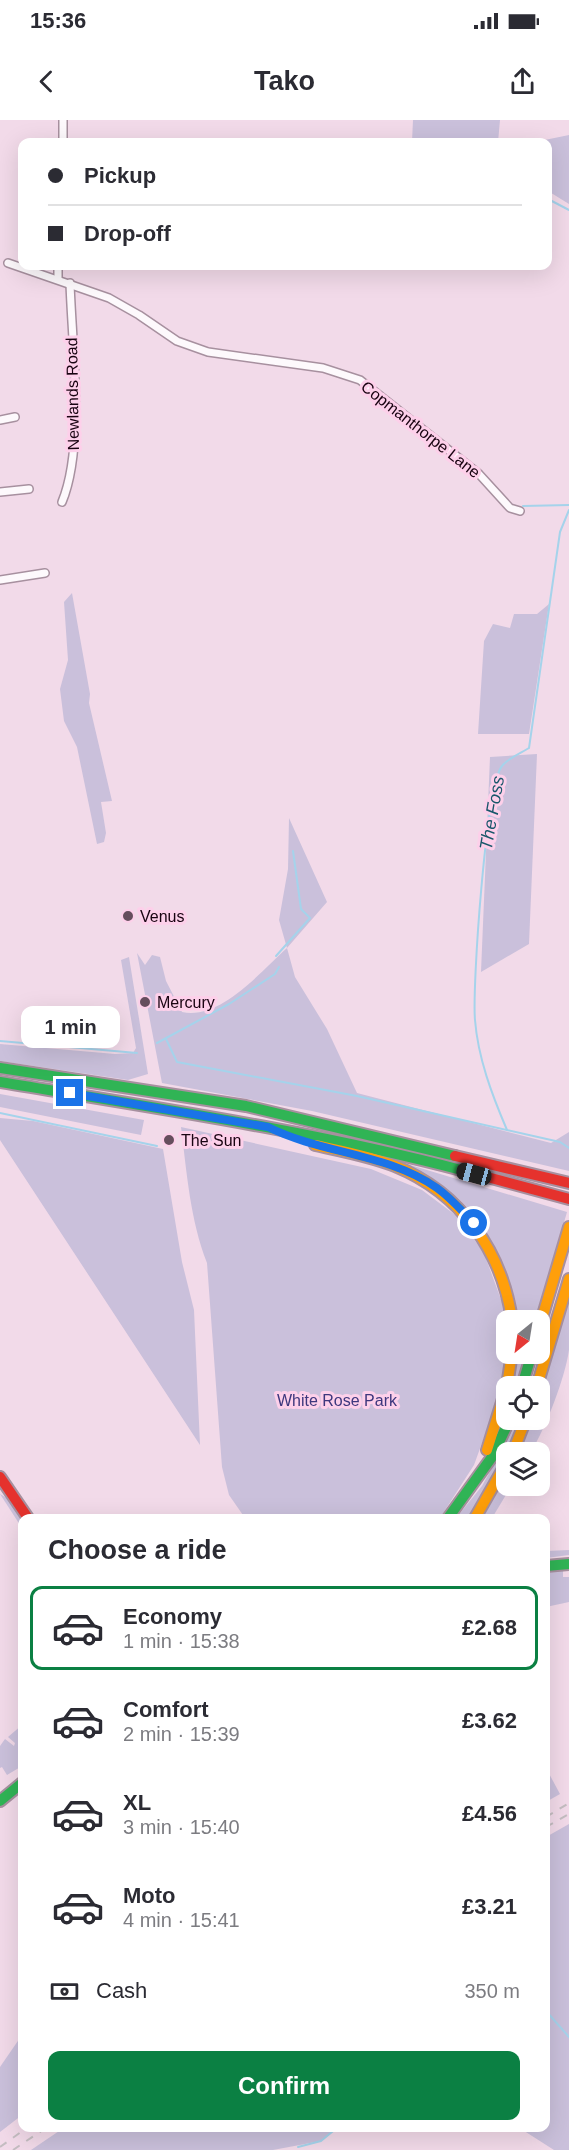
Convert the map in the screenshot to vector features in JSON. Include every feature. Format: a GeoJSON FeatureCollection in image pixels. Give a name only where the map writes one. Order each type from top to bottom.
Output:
{"type":"FeatureCollection","features":[{"type":"Feature","properties":{"kind":"main road"},"geometry":{"type":"LineString","coordinates":[[0,1068],[246,1106],[569,1183]]}},
{"type":"Feature","properties":{"kind":"main road"},"geometry":{"type":"LineString","coordinates":[[0,1082],[268,1127],[408,1156],[569,1199]]}},
{"type":"Feature","properties":{"kind":"main road"},"geometry":{"type":"LineString","coordinates":[[268,1127],[293,1139],[404,1170],[436,1188],[474,1223],[492,1252],[507,1291],[510,1310]]}},
{"type":"Feature","properties":{"kind":"main road"},"geometry":{"type":"LineString","coordinates":[[544,1310],[569,1227]]}},
{"type":"Feature","properties":{"kind":"main road"},"geometry":{"type":"LineString","coordinates":[[540,1376],[569,1279]]}},
{"type":"Feature","properties":{"kind":"main road"},"geometry":{"type":"LineString","coordinates":[[474,1485],[496,1426]]}},
{"type":"Feature","properties":{"kind":"main road"},"geometry":{"type":"LineString","coordinates":[[451,1514],[492,1457],[505,1430]]}},
{"type":"Feature","properties":{"kind":"main road"},"geometry":{"type":"LineString","coordinates":[[0,1477],[25,1514]]}},
{"type":"Feature","properties":{"kind":"main road"},"geometry":{"type":"LineString","coordinates":[[478,1514],[496,1482]]}},
{"type":"Feature","properties":{"kind":"main road"},"geometry":{"type":"LineString","coordinates":[[550,1566],[569,1564]]}},
{"type":"Feature","properties":{"kind":"main road"},"geometry":{"type":"LineString","coordinates":[[0,1801],[18,1786]]}},
{"type":"Feature","properties":{"kind":"street"},"geometry":{"type":"LineString","coordinates":[[63,120],[63,138]]}},
{"type":"Feature","properties":{"kind":"street","name":"Copmanthorpe Lane"},"geometry":{"type":"LineString","coordinates":[[8,263],[18,266]]}},
{"type":"Feature","properties":{"kind":"street","name":"Copmanthorpe Lane"},"geometry":{"type":"LineString","coordinates":[[30,270],[109,298],[177,341],[208,352],[323,368],[360,380],[479,474],[510,508],[520,511]]}},
{"type":"Feature","properties":{"kind":"street"},"geometry":{"type":"LineString","coordinates":[[58,270],[58,279]]}},
{"type":"Feature","properties":{"kind":"street","name":"Newlands Road"},"geometry":{"type":"LineString","coordinates":[[62,502],[71,476],[75,435],[70,283]]}},
{"type":"Feature","properties":{"kind":"street"},"geometry":{"type":"LineString","coordinates":[[0,420],[15,417]]}},
{"type":"Feature","properties":{"kind":"street"},"geometry":{"type":"LineString","coordinates":[[0,492],[29,489]]}},
{"type":"Feature","properties":{"kind":"street"},"geometry":{"type":"LineString","coordinates":[[0,580],[45,573]]}},
{"type":"Feature","properties":{"kind":"street"},"geometry":{"type":"LineString","coordinates":[[9,579],[11,588]]}},
{"type":"Feature","properties":{"kind":"green space"},"geometry":{"type":"Polygon","coordinates":[[[413,120],[500,120],[498,138],[412,138],[413,120]]]}},
{"type":"Feature","properties":{"kind":"green space"},"geometry":{"type":"Polygon","coordinates":[[[569,135],[569,204],[552,193],[552,138],[569,135]]]}},
{"type":"Feature","properties":{"kind":"green space"},"geometry":{"type":"Polygon","coordinates":[[[72,593],[90,694],[89,703],[112,801],[101,802],[106,833],[104,842],[97,844],[77,747],[64,721],[60,689],[68,660],[64,602],[72,593]]]}},
{"type":"Feature","properties":{"kind":"green space"},"geometry":{"type":"Polygon","coordinates":[[[549,604],[529,734],[478,734],[484,641],[493,624],[510,628],[514,614],[537,614],[549,604]]]}},
{"type":"Feature","properties":{"kind":"green space"},"geometry":{"type":"Polygon","coordinates":[[[537,754],[529,944],[481,972],[490,757],[537,754]]]}},
{"type":"Feature","properties":{"kind":"green space"},"geometry":{"type":"Polygon","coordinates":[[[289,818],[327,902],[287,948],[279,920],[288,869],[289,818]]]}},
{"type":"Feature","properties":{"kind":"green space"},"geometry":{"type":"Polygon","coordinates":[[[287,948],[295,977],[327,1029],[357,1093],[551,1143],[569,1132],[569,1171],[312,1111],[162,1083],[137,953],[145,965],[152,955],[160,957],[166,981],[182,1012],[197,1013],[225,1002],[239,992],[287,948]]]}},
{"type":"Feature","properties":{"kind":"green space"},"geometry":{"type":"Polygon","coordinates":[[[129,957],[148,1074],[128,1080],[0,1061],[0,1044],[115,1054],[133,1053],[136,1048],[121,960],[129,957]]]}},
{"type":"Feature","properties":{"kind":"green space"},"geometry":{"type":"Polygon","coordinates":[[[0,1094],[144,1120],[141,1135],[0,1107],[0,1094]]]}},
{"type":"Feature","properties":{"kind":"green space"},"geometry":{"type":"Polygon","coordinates":[[[0,1118],[33,1121],[163,1149],[182,1262],[194,1310],[200,1445],[0,1140],[0,1118]]]}},
{"type":"Feature","properties":{"kind":"green space","name":"White Rose Park"},"geometry":{"type":"Polygon","coordinates":[[[181,1127],[371,1169],[422,1190],[458,1217],[484,1253],[505,1310],[496,1310],[496,1364],[505,1364],[502,1376],[496,1376],[495,1407],[474,1465],[443,1514],[242,1514],[229,1495],[222,1467],[207,1263],[193,1213],[181,1127]]]}},
{"type":"Feature","properties":{"kind":"green space"},"geometry":{"type":"Polygon","coordinates":[[[387,1158],[567,1212],[539,1310],[511,1310],[489,1245],[474,1217],[458,1198],[418,1172],[387,1158]]]}},
{"type":"Feature","properties":{"kind":"green space"},"geometry":{"type":"Polygon","coordinates":[[[569,1297],[569,1350],[550,1412],[550,1376],[545,1376],[569,1297]]]}},
{"type":"Feature","properties":{"kind":"green space"},"geometry":{"type":"Polygon","coordinates":[[[515,1364],[523,1364],[519,1376],[513,1376],[515,1364]]]}},
{"type":"Feature","properties":{"kind":"green space"},"geometry":{"type":"Polygon","coordinates":[[[514,1430],[510,1442],[506,1442],[514,1430]]]}},
{"type":"Feature","properties":{"kind":"green space"},"geometry":{"type":"Polygon","coordinates":[[[527,1430],[542,1430],[536,1442],[522,1442],[527,1430]]]}},
{"type":"Feature","properties":{"kind":"green space"},"geometry":{"type":"Polygon","coordinates":[[[496,1461],[496,1470],[473,1514],[459,1514],[482,1486],[496,1461]]]}},
{"type":"Feature","properties":{"kind":"green space"},"geometry":{"type":"Polygon","coordinates":[[[496,1493],[496,1496],[505,1496],[494,1514],[485,1514],[496,1493]]]}},
{"type":"Feature","properties":{"kind":"green space"},"geometry":{"type":"Polygon","coordinates":[[[0,1494],[16,1508],[18,1522],[0,1494]]]}},
{"type":"Feature","properties":{"kind":"green space"},"geometry":{"type":"Polygon","coordinates":[[[569,1550],[569,1555],[550,1557],[550,1551],[569,1550]]]}},
{"type":"Feature","properties":{"kind":"green space"},"geometry":{"type":"Polygon","coordinates":[[[563,1571],[563,1577],[569,1577],[569,1602],[550,1606],[550,1572],[563,1571]]]}},
{"type":"Feature","properties":{"kind":"green space"},"geometry":{"type":"Polygon","coordinates":[[[18,1728],[18,1768],[7,1775],[2,1767],[0,1768],[0,1746],[5,1739],[14,1746],[15,1743],[8,1737],[18,1728]]]}},
{"type":"Feature","properties":{"kind":"green space"},"geometry":{"type":"Polygon","coordinates":[[[550,1775],[560,1794],[550,1800],[550,1775]]]}},
{"type":"Feature","properties":{"kind":"green space"},"geometry":{"type":"Polygon","coordinates":[[[569,1824],[569,2150],[554,2150],[526,2132],[550,2132],[550,1835],[569,1824]]]}},
{"type":"Feature","properties":{"kind":"green space"},"geometry":{"type":"Polygon","coordinates":[[[18,2041],[18,2118],[0,2132],[0,2067],[18,2041]]]}},
{"type":"Feature","properties":{"kind":"green space"},"geometry":{"type":"Polygon","coordinates":[[[58,2132],[332,2132],[321,2141],[273,2150],[31,2150],[58,2132]]]}},
{"type":"Feature","properties":{"kind":"waterway"},"geometry":{"type":"LineString","coordinates":[[552,201],[569,210]]}},
{"type":"Feature","properties":{"kind":"waterway"},"geometry":{"type":"LineString","coordinates":[[523,506],[569,505]]}},
{"type":"Feature","properties":{"kind":"waterway","name":"The Foss"},"geometry":{"type":"LineString","coordinates":[[507,1130],[486,1076],[475,1020],[481,888],[496,781],[504,763],[529,748],[560,532],[569,510]]}},
{"type":"Feature","properties":{"kind":"waterway"},"geometry":{"type":"LineString","coordinates":[[276,956],[310,918],[301,909],[293,851]]}},
{"type":"Feature","properties":{"kind":"waterway"},"geometry":{"type":"LineString","coordinates":[[157,1043],[229,1004],[275,974],[279,967]]}},
{"type":"Feature","properties":{"kind":"waterway"},"geometry":{"type":"LineString","coordinates":[[166,1039],[177,1062],[357,1096],[560,1142],[569,1148]]}},
{"type":"Feature","properties":{"kind":"waterway"},"geometry":{"type":"LineString","coordinates":[[0,1041],[137,1053]]}},
{"type":"Feature","properties":{"kind":"waterway"},"geometry":{"type":"LineString","coordinates":[[0,1113],[157,1146]]}},
{"type":"Feature","properties":{"kind":"waterway"},"geometry":{"type":"LineString","coordinates":[[550,2016],[569,2037]]}},
{"type":"Feature","properties":{"kind":"waterway"},"geometry":{"type":"LineString","coordinates":[[298,2147],[321,2141],[332,2132]]}},
{"type":"Feature","properties":{"kind":"railway"},"geometry":{"type":"LineString","coordinates":[[550,1815],[569,1803]]}},
{"type":"Feature","properties":{"kind":"railway"},"geometry":{"type":"LineString","coordinates":[[550,1825],[569,1814]]}},
{"type":"Feature","properties":{"kind":"railway"},"geometry":{"type":"LineString","coordinates":[[0,2147],[21,2132]]}},
{"type":"Feature","properties":{"kind":"railway"},"geometry":{"type":"LineString","coordinates":[[13,2150],[40,2132]]}},
{"type":"Feature","properties":{"kind":"traffic: fast"},"geometry":{"type":"LineString","coordinates":[[0,1068],[246,1106],[455,1156]]}},
{"type":"Feature","properties":{"kind":"traffic: fast"},"geometry":{"type":"LineString","coordinates":[[0,1082],[292,1132],[465,1171]]}},
{"type":"Feature","properties":{"kind":"traffic: fast"},"geometry":{"type":"LineString","coordinates":[[525,1376],[529,1364]]}},
{"type":"Feature","properties":{"kind":"traffic: fast"},"geometry":{"type":"LineString","coordinates":[[451,1514],[492,1457],[505,1430]]}},
{"type":"Feature","properties":{"kind":"traffic: fast"},"geometry":{"type":"LineString","coordinates":[[550,1566],[569,1564]]}},
{"type":"Feature","properties":{"kind":"traffic: fast"},"geometry":{"type":"LineString","coordinates":[[0,1801],[18,1786]]}},
{"type":"Feature","properties":{"kind":"traffic: slow"},"geometry":{"type":"LineString","coordinates":[[315,1145],[395,1166],[440,1192],[458,1208],[488,1248],[499,1271],[510,1310]]}},
{"type":"Feature","properties":{"kind":"traffic: slow"},"geometry":{"type":"LineString","coordinates":[[544,1310],[569,1227]]}},
{"type":"Feature","properties":{"kind":"traffic: slow"},"geometry":{"type":"LineString","coordinates":[[540,1376],[569,1279]]}},
{"type":"Feature","properties":{"kind":"traffic: slow"},"geometry":{"type":"LineString","coordinates":[[509,1376],[510,1364]]}},
{"type":"Feature","properties":{"kind":"traffic: slow"},"geometry":{"type":"LineString","coordinates":[[487,1450],[496,1421]]}},
{"type":"Feature","properties":{"kind":"traffic: slow"},"geometry":{"type":"LineString","coordinates":[[517,1442],[522,1430]]}},
{"type":"Feature","properties":{"kind":"traffic: slow"},"geometry":{"type":"LineString","coordinates":[[477,1514],[496,1481]]}},
{"type":"Feature","properties":{"kind":"traffic: jam"},"geometry":{"type":"LineString","coordinates":[[455,1156],[569,1183]]}},
{"type":"Feature","properties":{"kind":"traffic: jam"},"geometry":{"type":"LineString","coordinates":[[465,1171],[569,1199]]}},
{"type":"Feature","properties":{"kind":"traffic: jam"},"geometry":{"type":"LineString","coordinates":[[0,1477],[25,1514]]}},
{"type":"Feature","properties":{"kind":"place","name":"Venus"},"geometry":{"type":"Point","coordinates":[128,916]}},
{"type":"Feature","properties":{"kind":"place","name":"Mercury"},"geometry":{"type":"Point","coordinates":[145,1002]}},
{"type":"Feature","properties":{"kind":"place","name":"The Sun"},"geometry":{"type":"Point","coordinates":[169,1140]}},
{"type":"Feature","properties":{"kind":"route"},"geometry":{"type":"LineString","coordinates":[[70,1093],[268,1127],[293,1139],[377,1160],[404,1170],[436,1188],[474,1223]]}}]}
